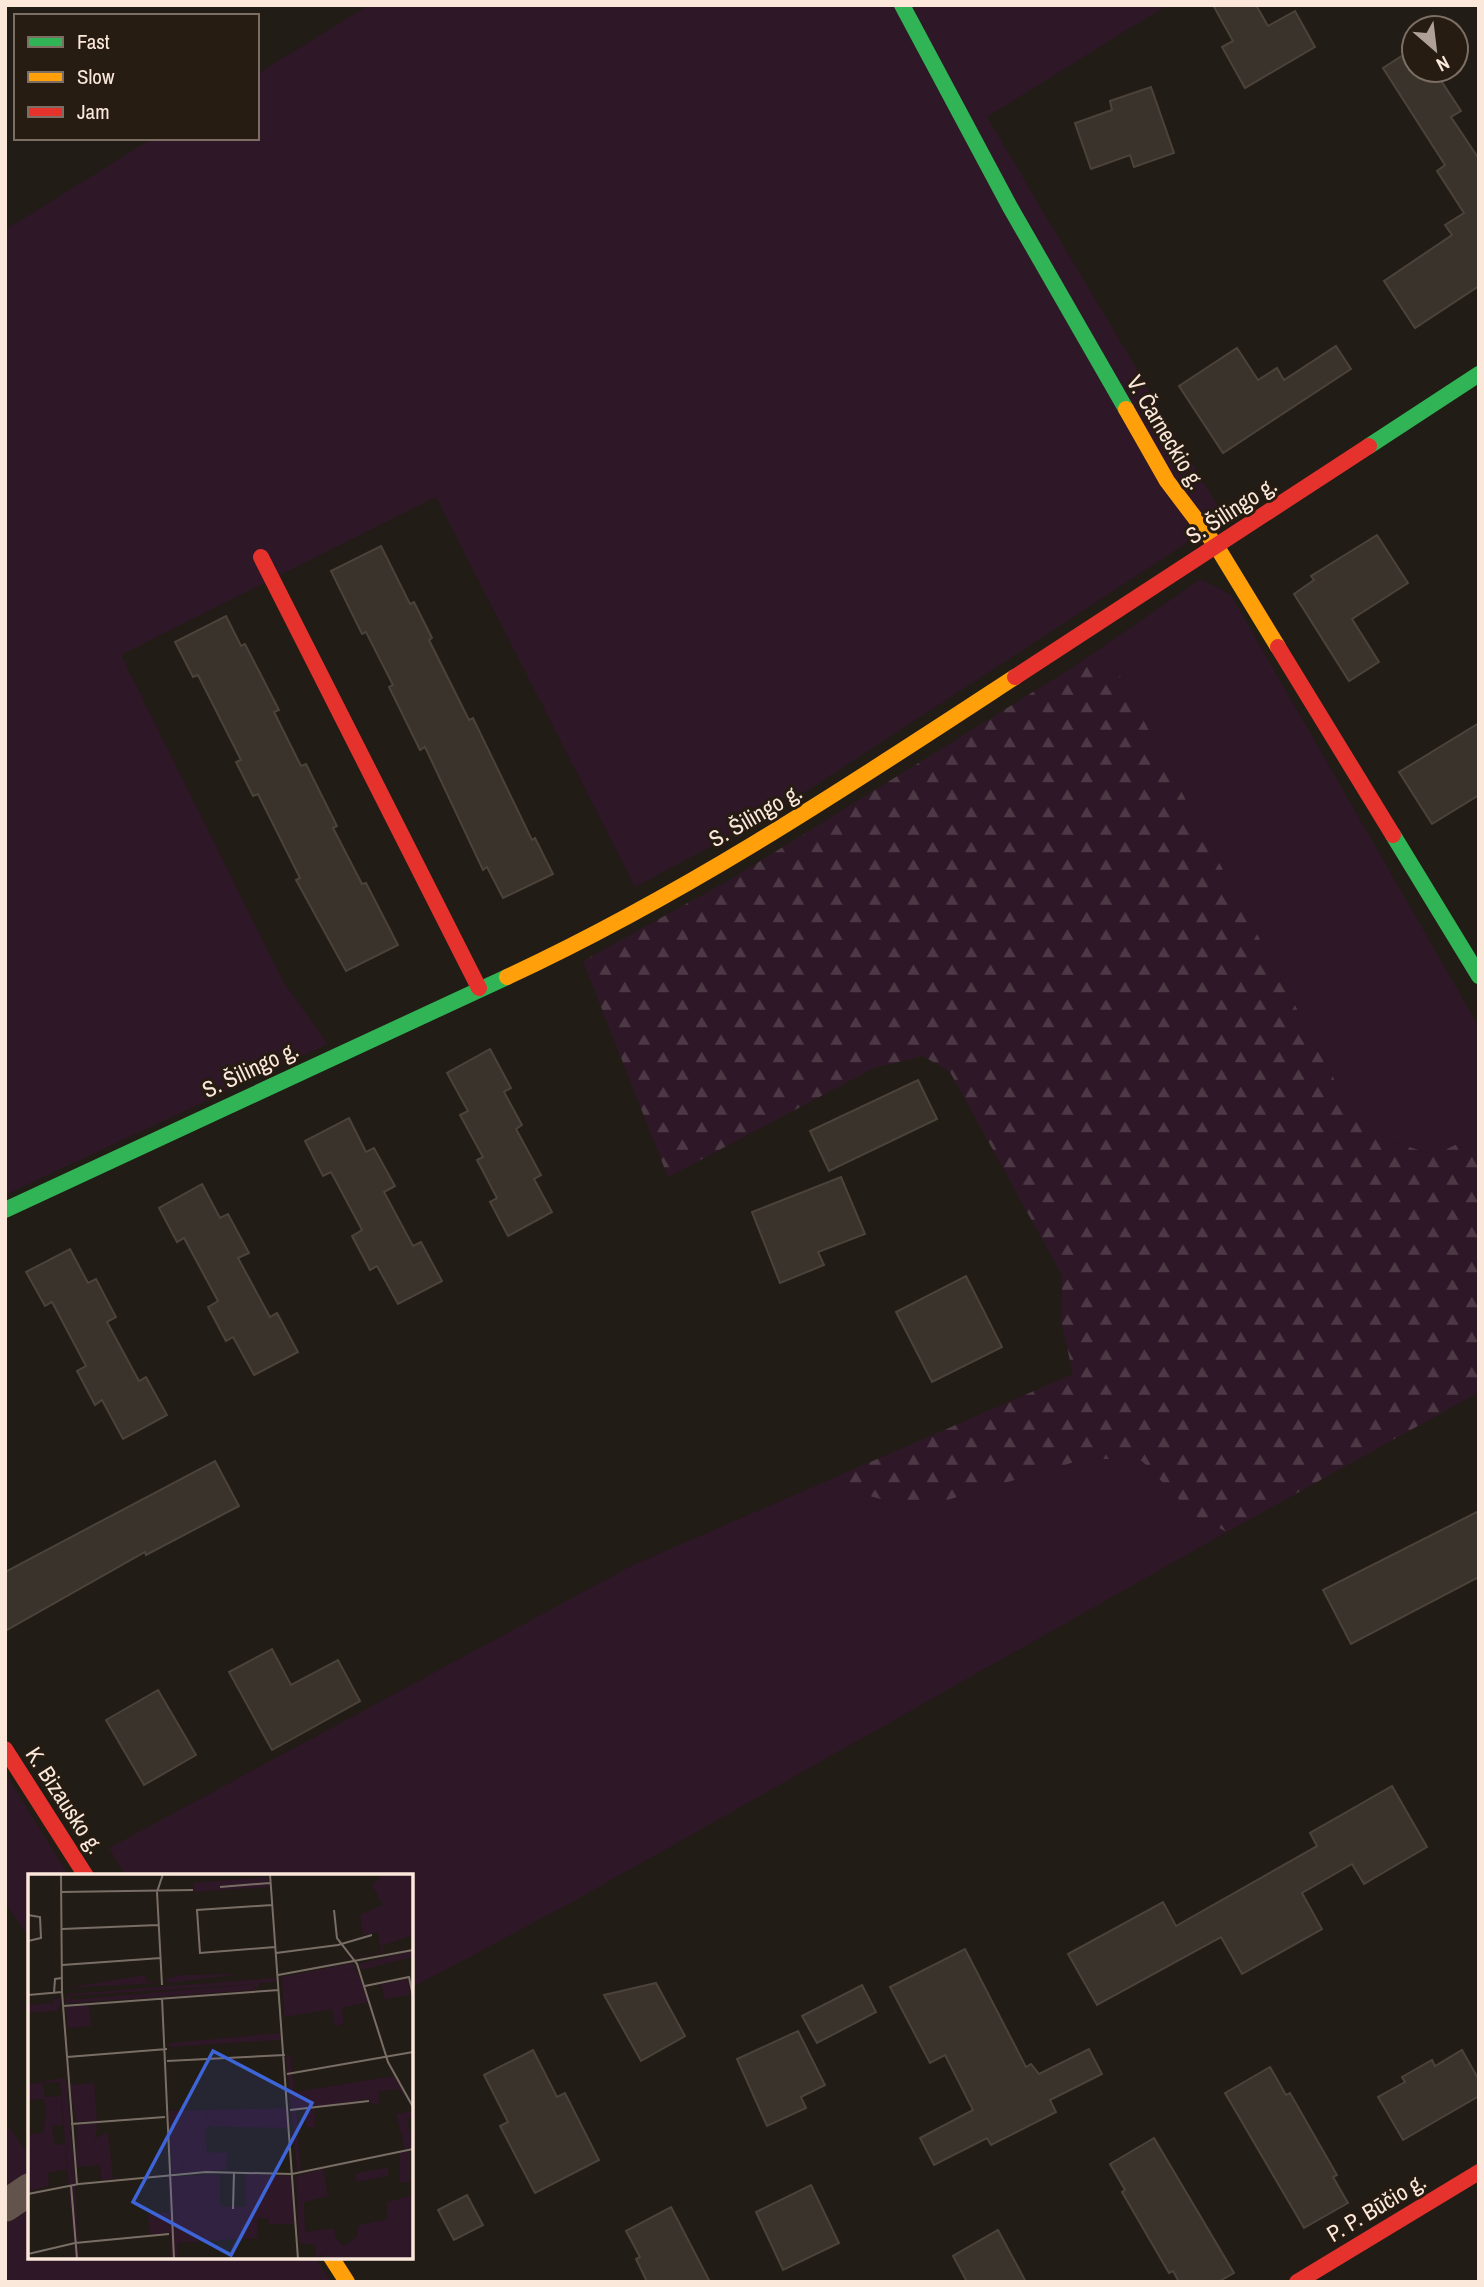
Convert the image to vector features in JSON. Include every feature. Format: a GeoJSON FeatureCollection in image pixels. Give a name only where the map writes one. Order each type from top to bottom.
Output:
{"type":"FeatureCollection","features":[{"type":"Feature","properties":{"kind":"street","name":"V. Čarneckio g."},"geometry":{"type":"LineString","coordinates":[[902,5],[1010,207],[1167,481],[1217,547],[1479,976]]}},
{"type":"Feature","properties":{"kind":"street","name":"S. Šilingo g."},"geometry":{"type":"LineString","coordinates":[[5,1210],[589,939],[802,816],[1479,374]]}},
{"type":"Feature","properties":{"kind":"street"},"geometry":{"type":"LineString","coordinates":[[261,557],[479,988]]}},
{"type":"Feature","properties":{"kind":"street","name":"K. Bizausko g."},"geometry":{"type":"LineString","coordinates":[[5,1749],[85,1874]]}},
{"type":"Feature","properties":{"kind":"street","name":"P. P. Būčio g."},"geometry":{"type":"LineString","coordinates":[[1297,2282],[1479,2172]]}},
{"type":"Feature","properties":{"kind":"street"},"geometry":{"type":"LineString","coordinates":[[5,2206],[28,2190]]}},
{"type":"Feature","properties":{"kind":"street"},"geometry":{"type":"LineString","coordinates":[[332,2259],[347,2282]]}},
{"type":"Feature","properties":{"kind":"green space"},"geometry":{"type":"Polygon","coordinates":[[[369,5],[1167,5],[987,117],[1225,518],[770,815],[635,887],[436,497],[121,655],[284,983],[328,1044],[5,1195],[5,230],[150,140],[259,140],[259,73],[369,5]]]}},
{"type":"Feature","properties":{"kind":"green space"},"geometry":{"type":"Polygon","coordinates":[[[1201,579],[1231,595],[1479,1027],[1479,1133],[1435,1155],[1390,1141],[1357,1122],[1120,676],[1097,665],[1070,669],[1201,579]]]}},
{"type":"Feature","properties":{"kind":"green space"},"geometry":{"type":"Polygon","coordinates":[[[1097,665],[1120,676],[1357,1122],[1390,1141],[1435,1155],[1479,1133],[1479,1392],[1227,1532],[1195,1516],[1142,1461],[1088,1458],[917,1509],[822,1483],[1073,1374],[1062,1325],[1062,1275],[950,1072],[923,1056],[874,1068],[668,1177],[583,961],[733,878],[1070,669],[1097,665]]]}},
{"type":"Feature","properties":{"kind":"green space"},"geometry":{"type":"Polygon","coordinates":[[[1088,1458],[1143,1461],[1195,1516],[1227,1532],[574,1901],[413,1987],[413,1874],[125,1874],[109,1848],[633,1565],[822,1483],[917,1509],[1088,1458]]]}},
{"type":"Feature","properties":{"kind":"green space"},"geometry":{"type":"Polygon","coordinates":[[[5,1773],[68,1874],[28,1874],[28,1936],[5,1902],[5,1773]]]}},
{"type":"Feature","properties":{"kind":"green space"},"geometry":{"type":"Polygon","coordinates":[[[5,2121],[28,2153],[28,2259],[316,2259],[331,2282],[5,2282],[5,2121]]]}},
{"type":"Feature","properties":{"kind":"building"},"geometry":{"type":"Polygon","coordinates":[[[1213,5],[1256,5],[1268,26],[1295,11],[1315,47],[1245,88],[1222,47],[1233,41],[1213,5]]]}},
{"type":"Feature","properties":{"kind":"building"},"geometry":{"type":"Polygon","coordinates":[[[1400,57],[1400,84],[1443,84],[1461,111],[1451,117],[1479,159],[1479,286],[1415,328],[1384,281],[1452,235],[1445,225],[1464,213],[1437,171],[1445,165],[1383,68],[1400,57]]]}},
{"type":"Feature","properties":{"kind":"building"},"geometry":{"type":"Polygon","coordinates":[[[1151,87],[1174,153],[1134,167],[1130,155],[1091,169],[1075,123],[1112,110],[1110,101],[1151,87]]]}},
{"type":"Feature","properties":{"kind":"building"},"geometry":{"type":"Polygon","coordinates":[[[1336,346],[1351,369],[1223,453],[1179,386],[1237,348],[1258,380],[1277,368],[1284,380],[1336,346]]]}},
{"type":"Feature","properties":{"kind":"building"},"geometry":{"type":"Polygon","coordinates":[[[1377,535],[1408,583],[1352,619],[1379,662],[1349,681],[1294,594],[1314,580],[1311,576],[1377,535]]]}},
{"type":"Feature","properties":{"kind":"building"},"geometry":{"type":"Polygon","coordinates":[[[381,546],[410,604],[414,602],[432,638],[429,640],[469,720],[473,718],[532,840],[535,838],[553,874],[503,898],[487,867],[483,870],[425,747],[420,750],[389,687],[393,685],[366,632],[362,634],[331,571],[381,546]]]}},
{"type":"Feature","properties":{"kind":"building"},"geometry":{"type":"Polygon","coordinates":[[[226,616],[241,646],[245,644],[279,710],[274,712],[301,766],[306,764],[337,826],[333,828],[362,884],[366,883],[398,945],[346,971],[296,880],[300,878],[258,794],[253,796],[236,762],[241,760],[198,675],[193,677],[175,642],[226,616]]]}},
{"type":"Feature","properties":{"kind":"building"},"geometry":{"type":"Polygon","coordinates":[[[1479,723],[1479,795],[1432,824],[1399,772],[1479,723]]]}},
{"type":"Feature","properties":{"kind":"building"},"geometry":{"type":"Polygon","coordinates":[[[490,1049],[511,1088],[504,1092],[522,1125],[516,1129],[541,1175],[534,1179],[552,1212],[508,1236],[490,1202],[497,1198],[477,1160],[483,1157],[460,1115],[468,1111],[447,1073],[490,1049]]]}},
{"type":"Feature","properties":{"kind":"building"},"geometry":{"type":"Polygon","coordinates":[[[918,1080],[937,1119],[829,1171],[810,1131],[918,1080]]]}},
{"type":"Feature","properties":{"kind":"building"},"geometry":{"type":"Polygon","coordinates":[[[349,1118],[366,1152],[374,1148],[395,1186],[384,1192],[413,1246],[421,1242],[442,1281],[398,1304],[377,1266],[370,1270],[352,1236],[362,1230],[331,1172],[323,1176],[305,1141],[349,1118]]]}},
{"type":"Feature","properties":{"kind":"building"},"geometry":{"type":"Polygon","coordinates":[[[841,1177],[865,1234],[818,1252],[824,1265],[780,1283],[752,1212],[841,1177]]]}},
{"type":"Feature","properties":{"kind":"building"},"geometry":{"type":"Polygon","coordinates":[[[202,1184],[220,1218],[228,1214],[249,1253],[238,1258],[270,1317],[277,1313],[298,1352],[254,1375],[233,1337],[226,1341],[208,1307],[218,1301],[184,1238],[177,1242],[159,1208],[202,1184]]]}},
{"type":"Feature","properties":{"kind":"building"},"geometry":{"type":"Polygon","coordinates":[[[70,1249],[88,1283],[96,1279],[116,1317],[107,1322],[139,1381],[146,1377],[167,1415],[123,1439],[102,1400],[95,1405],[77,1371],[86,1366],[52,1302],[45,1306],[26,1272],[70,1249]]]}},
{"type":"Feature","properties":{"kind":"building"},"geometry":{"type":"Polygon","coordinates":[[[966,1276],[1002,1347],[932,1382],[896,1312],[966,1276]]]}},
{"type":"Feature","properties":{"kind":"building"},"geometry":{"type":"Polygon","coordinates":[[[215,1461],[239,1506],[146,1555],[145,1552],[5,1631],[5,1572],[215,1461]]]}},
{"type":"Feature","properties":{"kind":"building"},"geometry":{"type":"Polygon","coordinates":[[[1479,1511],[1479,1577],[1351,1644],[1323,1590],[1479,1511]]]}},
{"type":"Feature","properties":{"kind":"building"},"geometry":{"type":"Polygon","coordinates":[[[272,1649],[291,1685],[338,1660],[360,1701],[272,1750],[229,1672],[272,1649]]]}},
{"type":"Feature","properties":{"kind":"building"},"geometry":{"type":"Polygon","coordinates":[[[158,1690],[196,1755],[144,1785],[106,1720],[158,1690]]]}},
{"type":"Feature","properties":{"kind":"building"},"geometry":{"type":"Polygon","coordinates":[[[1392,1786],[1427,1847],[1364,1884],[1352,1864],[1302,1893],[1322,1929],[1242,1974],[1221,1937],[1097,2005],[1068,1954],[1163,1902],[1176,1926],[1317,1846],[1310,1833],[1392,1786]]]}},
{"type":"Feature","properties":{"kind":"building"},"geometry":{"type":"Polygon","coordinates":[[[965,1949],[1026,2067],[1031,2064],[1039,2074],[1089,2049],[1102,2074],[1050,2100],[1056,2112],[991,2145],[987,2138],[934,2165],[920,2138],[973,2110],[945,2055],[930,2063],[890,1987],[965,1949]]]}},
{"type":"Feature","properties":{"kind":"building"},"geometry":{"type":"Polygon","coordinates":[[[656,1983],[685,2036],[641,2061],[604,1995],[656,1983]]]}},
{"type":"Feature","properties":{"kind":"building"},"geometry":{"type":"Polygon","coordinates":[[[862,1985],[876,2012],[817,2043],[802,2016],[862,1985]]]}},
{"type":"Feature","properties":{"kind":"building"},"geometry":{"type":"Polygon","coordinates":[[[798,2031],[825,2085],[801,2097],[806,2108],[767,2126],[737,2059],[798,2031]]]}},
{"type":"Feature","properties":{"kind":"building"},"geometry":{"type":"Polygon","coordinates":[[[533,2050],[557,2097],[565,2093],[599,2160],[535,2193],[500,2126],[508,2122],[484,2075],[533,2050]]]}},
{"type":"Feature","properties":{"kind":"building"},"geometry":{"type":"Polygon","coordinates":[[[1462,2050],[1479,2080],[1479,2096],[1403,2140],[1378,2097],[1405,2082],[1402,2077],[1432,2060],[1435,2066],[1462,2050]]]}},
{"type":"Feature","properties":{"kind":"building"},"geometry":{"type":"Polygon","coordinates":[[[1270,2067],[1286,2095],[1290,2093],[1337,2175],[1333,2177],[1348,2203],[1304,2228],[1225,2093],[1270,2067]]]}},
{"type":"Feature","properties":{"kind":"building"},"geometry":{"type":"Polygon","coordinates":[[[1154,2138],[1234,2273],[1218,2282],[1179,2282],[1173,2271],[1169,2273],[1122,2192],[1125,2190],[1110,2164],[1154,2138]]]}},
{"type":"Feature","properties":{"kind":"building"},"geometry":{"type":"Polygon","coordinates":[[[811,2185],[839,2243],[783,2270],[756,2212],[811,2185]]]}},
{"type":"Feature","properties":{"kind":"building"},"geometry":{"type":"Polygon","coordinates":[[[467,2195],[483,2225],[454,2240],[438,2210],[467,2195]]]}},
{"type":"Feature","properties":{"kind":"building"},"geometry":{"type":"Polygon","coordinates":[[[671,2207],[710,2282],[647,2282],[636,2259],[640,2257],[626,2231],[671,2207]]]}},
{"type":"Feature","properties":{"kind":"building"},"geometry":{"type":"Polygon","coordinates":[[[998,2230],[1026,2282],[967,2282],[953,2256],[998,2230]]]}},
{"type":"Feature","properties":{"kind":"traffic: fast"},"geometry":{"type":"LineString","coordinates":[[902,5],[1010,207],[1126,409]]}},
{"type":"Feature","properties":{"kind":"traffic: fast"},"geometry":{"type":"LineString","coordinates":[[1369,446],[1479,374]]}},
{"type":"Feature","properties":{"kind":"traffic: fast"},"geometry":{"type":"LineString","coordinates":[[1393,835],[1479,976]]}},
{"type":"Feature","properties":{"kind":"traffic: fast"},"geometry":{"type":"LineString","coordinates":[[5,1210],[507,977]]}},
{"type":"Feature","properties":{"kind":"traffic: slow"},"geometry":{"type":"LineString","coordinates":[[1126,409],[1167,481],[1217,547],[1278,647]]}},
{"type":"Feature","properties":{"kind":"traffic: slow"},"geometry":{"type":"LineString","coordinates":[[507,977],[573,945],[703,874],[829,797],[1015,677]]}},
{"type":"Feature","properties":{"kind":"traffic: slow"},"geometry":{"type":"LineString","coordinates":[[332,2259],[347,2282]]}},
{"type":"Feature","properties":{"kind":"traffic: jam"},"geometry":{"type":"LineString","coordinates":[[1015,677],[1369,446]]}},
{"type":"Feature","properties":{"kind":"traffic: jam"},"geometry":{"type":"LineString","coordinates":[[261,557],[479,988]]}},
{"type":"Feature","properties":{"kind":"traffic: jam"},"geometry":{"type":"LineString","coordinates":[[1278,647],[1393,835]]}},
{"type":"Feature","properties":{"kind":"traffic: jam"},"geometry":{"type":"LineString","coordinates":[[5,1749],[85,1874]]}},
{"type":"Feature","properties":{"kind":"traffic: jam"},"geometry":{"type":"LineString","coordinates":[[1297,2282],[1479,2172]]}}]}
